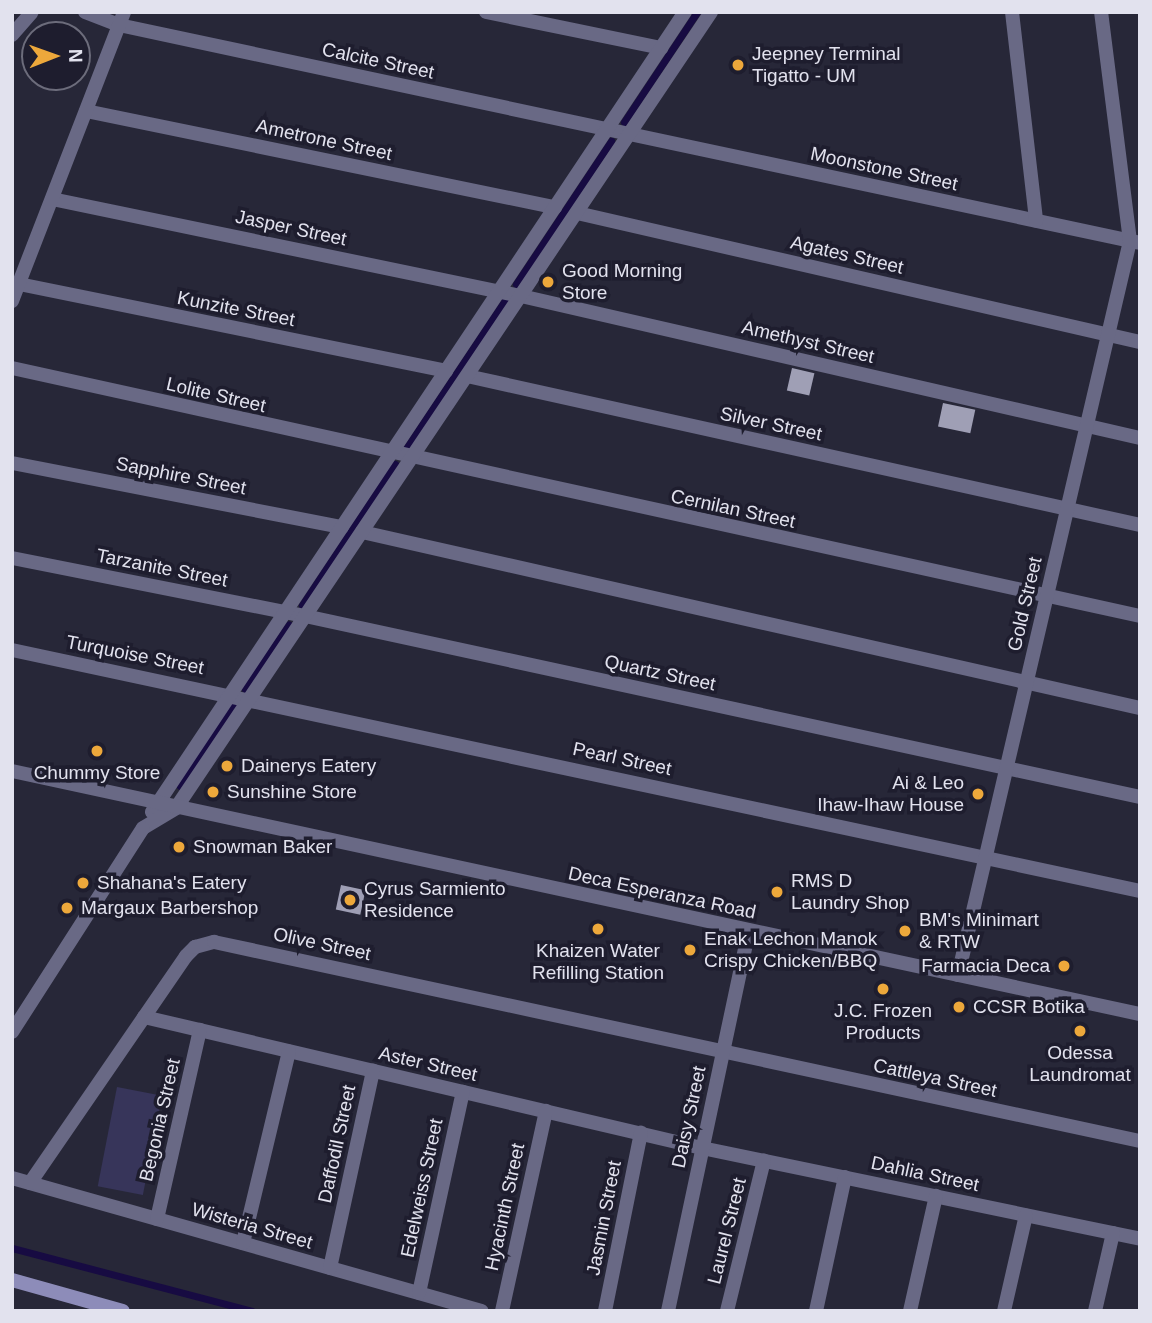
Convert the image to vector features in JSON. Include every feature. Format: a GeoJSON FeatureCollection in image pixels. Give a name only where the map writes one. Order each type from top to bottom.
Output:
{"type":"FeatureCollection","features":[{"type":"Feature","properties":{"kind":"main road"},"geometry":{"type":"LineString","coordinates":[[12,1280],[122,1311]]}},
{"type":"Feature","properties":{"kind":"street"},"geometry":{"type":"LineString","coordinates":[[12,35],[30,16],[42,12]]}},
{"type":"Feature","properties":{"kind":"street","name":"Calcite Street"},"geometry":{"type":"LineString","coordinates":[[85,12],[630,134]]}},
{"type":"Feature","properties":{"kind":"street"},"geometry":{"type":"LineString","coordinates":[[486,12],[661,48]]}},
{"type":"Feature","properties":{"kind":"street"},"geometry":{"type":"LineString","coordinates":[[12,1032],[157,804],[685,12]]}},
{"type":"Feature","properties":{"kind":"street"},"geometry":{"type":"LineString","coordinates":[[143,828],[176,808],[711,12]]}},
{"type":"Feature","properties":{"kind":"street"},"geometry":{"type":"LineString","coordinates":[[1012,12],[1036,221]]}},
{"type":"Feature","properties":{"kind":"street"},"geometry":{"type":"LineString","coordinates":[[1101,12],[1135,242]]}},
{"type":"Feature","properties":{"kind":"street"},"geometry":{"type":"LineString","coordinates":[[12,301],[121,18]]}},
{"type":"Feature","properties":{"kind":"street","name":"Ametrone Street"},"geometry":{"type":"LineString","coordinates":[[86,111],[555,207]]}},
{"type":"Feature","properties":{"kind":"street","name":"Moonstone Street"},"geometry":{"type":"LineString","coordinates":[[630,134],[1135,242]]}},
{"type":"Feature","properties":{"kind":"street","name":"Jasper Street"},"geometry":{"type":"LineString","coordinates":[[52,199],[521,296]]}},
{"type":"Feature","properties":{"kind":"street","name":"Agates Street"},"geometry":{"type":"LineString","coordinates":[[577,213],[1140,342]]}},
{"type":"Feature","properties":{"kind":"street","name":"Gold Street"},"geometry":{"type":"LineString","coordinates":[[958,975],[1086,426],[1108,335],[1135,242]]}},
{"type":"Feature","properties":{"kind":"street","name":"Kunzite Street"},"geometry":{"type":"LineString","coordinates":[[19,284],[446,371]]}},
{"type":"Feature","properties":{"kind":"street","name":"Amethyst Street"},"geometry":{"type":"LineString","coordinates":[[521,296],[1140,438]]}},
{"type":"Feature","properties":{"kind":"street","name":"Lolite Street"},"geometry":{"type":"LineString","coordinates":[[12,368],[411,459]]}},
{"type":"Feature","properties":{"kind":"street","name":"Silver Street"},"geometry":{"type":"LineString","coordinates":[[467,376],[1140,525]]}},
{"type":"Feature","properties":{"kind":"street","name":"Cernilan Street"},"geometry":{"type":"LineString","coordinates":[[411,459],[1140,616]]}},
{"type":"Feature","properties":{"kind":"street","name":"Sapphire Street"},"geometry":{"type":"LineString","coordinates":[[12,463],[342,527]]}},
{"type":"Feature","properties":{"kind":"street"},"geometry":{"type":"LineString","coordinates":[[362,532],[1140,708]]}},
{"type":"Feature","properties":{"kind":"street","name":"Tarzanite Street"},"geometry":{"type":"LineString","coordinates":[[12,558],[305,616]]}},
{"type":"Feature","properties":{"kind":"street","name":"Quartz Street"},"geometry":{"type":"LineString","coordinates":[[305,616],[1140,797]]}},
{"type":"Feature","properties":{"kind":"street","name":"Turquoise Street"},"geometry":{"type":"LineString","coordinates":[[12,649],[250,698]]}},
{"type":"Feature","properties":{"kind":"street","name":"Pearl Street"},"geometry":{"type":"LineString","coordinates":[[250,698],[1140,891]]}},
{"type":"Feature","properties":{"kind":"street","name":"Deca Esperanza Road"},"geometry":{"type":"LineString","coordinates":[[12,771],[1140,1014]]}},
{"type":"Feature","properties":{"kind":"street","name":"Daisy Street"},"geometry":{"type":"LineString","coordinates":[[668,1311],[749,931]]}},
{"type":"Feature","properties":{"kind":"street","name":"Olive Street"},"geometry":{"type":"LineString","coordinates":[[30,1183],[186,956],[195,947],[214,942],[723,1052]]}},
{"type":"Feature","properties":{"kind":"street","name":"Aster Street"},"geometry":{"type":"LineString","coordinates":[[144,1017],[702,1147]]}},
{"type":"Feature","properties":{"kind":"street","name":"Begonia Street"},"geometry":{"type":"LineString","coordinates":[[157,1219],[200,1030]]}},
{"type":"Feature","properties":{"kind":"street"},"geometry":{"type":"LineString","coordinates":[[243,1243],[289,1051]]}},
{"type":"Feature","properties":{"kind":"street","name":"Cattleya Street"},"geometry":{"type":"LineString","coordinates":[[723,1052],[1140,1141]]}},
{"type":"Feature","properties":{"kind":"street","name":"Daffodil Street"},"geometry":{"type":"LineString","coordinates":[[330,1268],[373,1070]]}},
{"type":"Feature","properties":{"kind":"street","name":"Edelweiss Street"},"geometry":{"type":"LineString","coordinates":[[419,1293],[463,1091]]}},
{"type":"Feature","properties":{"kind":"street","name":"Hyacinth Street"},"geometry":{"type":"LineString","coordinates":[[502,1311],[546,1111]]}},
{"type":"Feature","properties":{"kind":"street","name":"Jasmin Street"},"geometry":{"type":"LineString","coordinates":[[606,1311],[641,1133]]}},
{"type":"Feature","properties":{"kind":"street","name":"Dahlia Street"},"geometry":{"type":"LineString","coordinates":[[702,1147],[1140,1238]]}},
{"type":"Feature","properties":{"kind":"street","name":"Laurel Street"},"geometry":{"type":"LineString","coordinates":[[727,1311],[764,1160]]}},
{"type":"Feature","properties":{"kind":"street"},"geometry":{"type":"LineString","coordinates":[[816,1311],[845,1177]]}},
{"type":"Feature","properties":{"kind":"street","name":"Wisteria Street"},"geometry":{"type":"LineString","coordinates":[[12,1178],[482,1311]]}},
{"type":"Feature","properties":{"kind":"street"},"geometry":{"type":"LineString","coordinates":[[910,1311],[936,1196]]}},
{"type":"Feature","properties":{"kind":"street"},"geometry":{"type":"LineString","coordinates":[[1003,1311],[1026,1215]]}},
{"type":"Feature","properties":{"kind":"street"},"geometry":{"type":"LineString","coordinates":[[1095,1311],[1113,1233]]}},
{"type":"Feature","properties":{"kind":"shaded area"},"geometry":{"type":"Polygon","coordinates":[[[117,1087],[162,1096],[143,1195],[98,1186],[117,1087]]]}},
{"type":"Feature","properties":{"kind":"building"},"geometry":{"type":"Polygon","coordinates":[[[792,368],[814,373],[809,396],[787,390],[792,368]]]}},
{"type":"Feature","properties":{"kind":"building"},"geometry":{"type":"Polygon","coordinates":[[[943,403],[975,410],[970,433],[938,426],[943,403]]]}},
{"type":"Feature","properties":{"kind":"building","name":"Cyrus Sarmiento Residence"},"geometry":{"type":"Polygon","coordinates":[[[341,885],[365,890],[360,915],[336,909],[341,885]]]}},
{"type":"Feature","properties":{"kind":"waterway"},"geometry":{"type":"LineString","coordinates":[[624,122],[697,12]]}},
{"type":"Feature","properties":{"kind":"waterway"},"geometry":{"type":"LineString","coordinates":[[516,284],[611,141]]}},
{"type":"Feature","properties":{"kind":"waterway"},"geometry":{"type":"LineString","coordinates":[[407,447],[505,300]]}},
{"type":"Feature","properties":{"kind":"waterway"},"geometry":{"type":"LineString","coordinates":[[302,605],[395,464]]}},
{"type":"Feature","properties":{"kind":"waterway"},"geometry":{"type":"LineString","coordinates":[[245,689],[289,624]]}},
{"type":"Feature","properties":{"kind":"waterway"},"geometry":{"type":"LineString","coordinates":[[180,786],[236,702]]}},
{"type":"Feature","properties":{"kind":"waterway"},"geometry":{"type":"LineString","coordinates":[[12,1248],[252,1311]]}},
{"type":"Feature","properties":{"kind":"place","name":"Jeepney Terminal Tigatto - UM"},"geometry":{"type":"Point","coordinates":[738,65]}},
{"type":"Feature","properties":{"kind":"place","name":"Good Morning Store"},"geometry":{"type":"Point","coordinates":[548,282]}},
{"type":"Feature","properties":{"kind":"place","name":"Chummy Store"},"geometry":{"type":"Point","coordinates":[97,751]}},
{"type":"Feature","properties":{"kind":"place","name":"Dainerys Eatery"},"geometry":{"type":"Point","coordinates":[227,766]}},
{"type":"Feature","properties":{"kind":"place","name":"Sunshine Store"},"geometry":{"type":"Point","coordinates":[213,792]}},
{"type":"Feature","properties":{"kind":"place","name":"Ai & Leo Ihaw-Ihaw House"},"geometry":{"type":"Point","coordinates":[978,794]}},
{"type":"Feature","properties":{"kind":"place","name":"Snowman Baker"},"geometry":{"type":"Point","coordinates":[179,847]}},
{"type":"Feature","properties":{"kind":"place","name":"Shahana's Eatery"},"geometry":{"type":"Point","coordinates":[83,883]}},
{"type":"Feature","properties":{"kind":"place","name":"RMS D Laundry Shop"},"geometry":{"type":"Point","coordinates":[777,892]}},
{"type":"Feature","properties":{"kind":"place","name":"Cyrus Sarmiento Residence"},"geometry":{"type":"Point","coordinates":[350,900]}},
{"type":"Feature","properties":{"kind":"place","name":"Margaux Barbershop"},"geometry":{"type":"Point","coordinates":[67,908]}},
{"type":"Feature","properties":{"kind":"place","name":"Khaizen Water Refilling Station"},"geometry":{"type":"Point","coordinates":[598,929]}},
{"type":"Feature","properties":{"kind":"place","name":"BM's Minimart & RTW"},"geometry":{"type":"Point","coordinates":[905,931]}},
{"type":"Feature","properties":{"kind":"place","name":"Enak Lechon Manok Crispy Chicken/BBQ"},"geometry":{"type":"Point","coordinates":[690,950]}},
{"type":"Feature","properties":{"kind":"place","name":"Farmacia Deca"},"geometry":{"type":"Point","coordinates":[1064,966]}},
{"type":"Feature","properties":{"kind":"place","name":"J.C. Frozen Products"},"geometry":{"type":"Point","coordinates":[883,989]}},
{"type":"Feature","properties":{"kind":"place","name":"CCSR Botika"},"geometry":{"type":"Point","coordinates":[959,1007]}},
{"type":"Feature","properties":{"kind":"place","name":"Odessa Laundromat"},"geometry":{"type":"Point","coordinates":[1080,1031]}}]}
